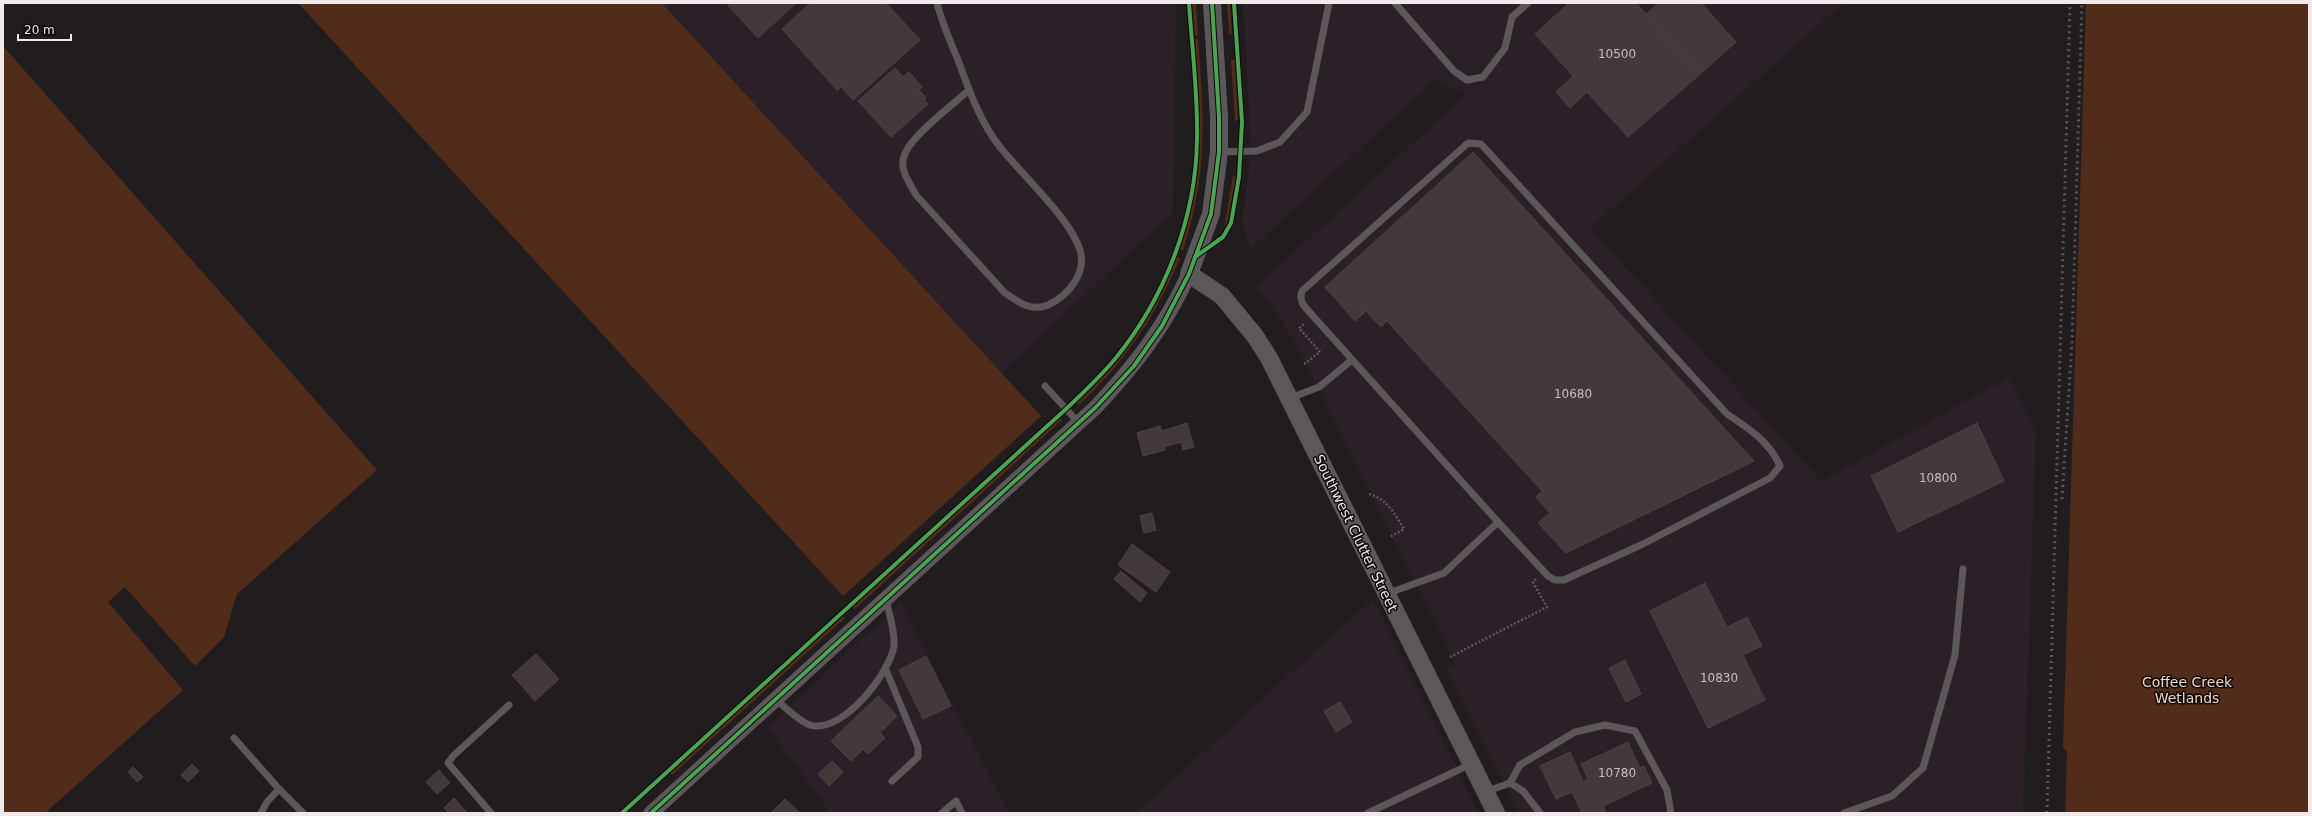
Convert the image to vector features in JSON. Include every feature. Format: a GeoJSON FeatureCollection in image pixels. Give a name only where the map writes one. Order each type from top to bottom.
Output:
{"type":"FeatureCollection","features":[{"type":"Feature","properties":{"kind":"street"},"geometry":{"type":"LineString","coordinates":[[651,813],[1079,423],[1134,366],[1162,326],[1189,274],[1211,214],[1219,152],[1219,117],[1212,3]]}},
{"type":"Feature","properties":{"kind":"street","name":"Southwest Clutter Street"},"geometry":{"type":"LineString","coordinates":[[1189,274],[1222,296],[1238,314],[1268,358],[1496,813]]}},
{"type":"Feature","properties":{"kind":"lane"},"geometry":{"type":"LineString","coordinates":[[937,3],[969,90],[983,122],[999,146],[1069,228],[1080,250],[1081,269],[1073,286],[1056,301],[1039,308],[1021,305],[1004,292],[916,195],[906,176],[902,161],[909,145],[969,90]]}},
{"type":"Feature","properties":{"kind":"lane"},"geometry":{"type":"LineString","coordinates":[[1219,152],[1257,151],[1280,142],[1307,112],[1329,3]]}},
{"type":"Feature","properties":{"kind":"lane"},"geometry":{"type":"LineString","coordinates":[[1395,3],[1454,71],[1467,80],[1483,77],[1504,48],[1512,17],[1528,3]]}},
{"type":"Feature","properties":{"kind":"lane"},"geometry":{"type":"LineString","coordinates":[[1474,142],[1481,144],[1727,414],[1757,434],[1776,457],[1780,466],[1770,478],[1643,544],[1564,580],[1555,580],[1544,572],[1352,360],[1302,304],[1300,297],[1302,291],[1468,143],[1474,142]]}},
{"type":"Feature","properties":{"kind":"lane"},"geometry":{"type":"LineString","coordinates":[[1289,399],[1319,387],[1352,360]]}},
{"type":"Feature","properties":{"kind":"lane"},"geometry":{"type":"LineString","coordinates":[[1045,386],[1079,423]]}},
{"type":"Feature","properties":{"kind":"lane"},"geometry":{"type":"LineString","coordinates":[[1386,594],[1444,573],[1498,522]]}},
{"type":"Feature","properties":{"kind":"lane"},"geometry":{"type":"LineString","coordinates":[[1844,813],[1892,796],[1923,768],[1956,655],[1963,569]]}},
{"type":"Feature","properties":{"kind":"lane"},"geometry":{"type":"LineString","coordinates":[[776,700],[810,725],[832,724],[857,705],[886,670],[894,646],[893,631],[886,600]]}},
{"type":"Feature","properties":{"kind":"lane"},"geometry":{"type":"LineString","coordinates":[[886,670],[918,747],[918,757],[892,782]]}},
{"type":"Feature","properties":{"kind":"lane"},"geometry":{"type":"LineString","coordinates":[[491,813],[448,763],[453,756],[509,705]]}},
{"type":"Feature","properties":{"kind":"lane"},"geometry":{"type":"LineString","coordinates":[[1485,792],[1510,783],[1520,765],[1575,732],[1605,725],[1634,731],[1667,790],[1672,813]]}},
{"type":"Feature","properties":{"kind":"lane"},"geometry":{"type":"LineString","coordinates":[[234,738],[302,813]]}},
{"type":"Feature","properties":{"kind":"lane"},"geometry":{"type":"LineString","coordinates":[[1368,813],[1471,764]]}},
{"type":"Feature","properties":{"kind":"lane"},"geometry":{"type":"LineString","coordinates":[[1510,783],[1523,791],[1540,813]]}},
{"type":"Feature","properties":{"kind":"lane"},"geometry":{"type":"LineString","coordinates":[[261,813],[267,802],[279,789]]}},
{"type":"Feature","properties":{"kind":"lane"},"geometry":{"type":"LineString","coordinates":[[942,813],[956,801],[962,813]]}},
{"type":"Feature","properties":{"kind":"path"},"geometry":{"type":"LineString","coordinates":[[1304,364],[1320,352],[1299,328],[1313,316]]}},
{"type":"Feature","properties":{"kind":"path"},"geometry":{"type":"LineString","coordinates":[[1369,494],[1376,496],[1387,504],[1404,529],[1390,537]]}},
{"type":"Feature","properties":{"kind":"path"},"geometry":{"type":"LineString","coordinates":[[1450,657],[1547,607],[1533,582],[1544,572]]}},
{"type":"Feature","properties":{"kind":"shaded area"},"geometry":{"type":"Polygon","coordinates":[[[662,3],[1176,3],[1173,212],[1001,373],[662,3]]]}},
{"type":"Feature","properties":{"kind":"shaded area"},"geometry":{"type":"Polygon","coordinates":[[[1243,3],[1843,3],[1590,228],[1821,481],[2009,377],[2036,431],[2023,813],[1519,813],[1446,667],[1455,662],[1299,349],[1272,306],[1256,287],[1467,94],[1435,80],[1250,249],[1242,219],[1248,179],[1251,139],[1243,3]]]}},
{"type":"Feature","properties":{"kind":"shaded area"},"geometry":{"type":"Polygon","coordinates":[[[1373,599],[1479,813],[1136,813],[1373,599]]]}},
{"type":"Feature","properties":{"kind":"shaded area"},"geometry":{"type":"Polygon","coordinates":[[[901,602],[1008,813],[831,813],[767,728],[901,602]]]}},
{"type":"Feature","properties":{"kind":"green space"},"geometry":{"type":"Polygon","coordinates":[[[298,3],[662,3],[1041,416],[843,596],[298,3]]]}},
{"type":"Feature","properties":{"kind":"green space"},"geometry":{"type":"Polygon","coordinates":[[[1192,3],[1196,3],[1198,35],[1195,36],[1192,3]]]}},
{"type":"Feature","properties":{"kind":"green space"},"geometry":{"type":"Polygon","coordinates":[[[1227,3],[1230,3],[1232,34],[1229,34],[1227,3]]]}},
{"type":"Feature","properties":{"kind":"green space","name":"Coffee Creek Wetlands"},"geometry":{"type":"Polygon","coordinates":[[[2086,3],[2309,3],[2309,813],[2065,813],[2067,752],[2063,747],[2086,3]]]}},
{"type":"Feature","properties":{"kind":"green space"},"geometry":{"type":"Polygon","coordinates":[[[1195,39],[1198,39],[1202,94],[1202,145],[1197,196],[1183,251],[1180,249],[1194,195],[1199,145],[1195,39]]]}},
{"type":"Feature","properties":{"kind":"green space"},"geometry":{"type":"Polygon","coordinates":[[[3,46],[377,470],[237,594],[224,637],[195,666],[125,587],[108,602],[183,690],[45,813],[3,813],[3,46]]]}},
{"type":"Feature","properties":{"kind":"green space"},"geometry":{"type":"Polygon","coordinates":[[[1231,60],[1235,60],[1238,120],[1235,120],[1231,60]]]}},
{"type":"Feature","properties":{"kind":"green space"},"geometry":{"type":"Polygon","coordinates":[[[1233,176],[1236,176],[1228,219],[1224,229],[1233,176]]]}},
{"type":"Feature","properties":{"kind":"green space"},"geometry":{"type":"Polygon","coordinates":[[[1177,257],[1180,258],[1171,279],[1137,338],[1110,372],[1079,405],[1077,402],[1094,387],[1123,354],[1136,336],[1158,298],[1177,257]]]}},
{"type":"Feature","properties":{"kind":"green space"},"geometry":{"type":"Polygon","coordinates":[[[1060,418],[1062,420],[855,609],[852,607],[1060,418]]]}},
{"type":"Feature","properties":{"kind":"green space"},"geometry":{"type":"Polygon","coordinates":[[[843,616],[845,618],[672,775],[670,772],[843,616]]]}},
{"type":"Feature","properties":{"kind":"building"},"geometry":{"type":"Polygon","coordinates":[[[726,3],[796,3],[758,38],[726,3]]]}},
{"type":"Feature","properties":{"kind":"building"},"geometry":{"type":"Polygon","coordinates":[[[810,3],[886,3],[920,40],[853,100],[841,87],[837,90],[782,29],[810,3]]]}},
{"type":"Feature","properties":{"kind":"building"},"geometry":{"type":"Polygon","coordinates":[[[1569,3],[1636,3],[1700,74],[1628,137],[1587,92],[1570,108],[1556,92],[1573,76],[1535,34],[1569,3]]]}},
{"type":"Feature","properties":{"kind":"building"},"geometry":{"type":"Polygon","coordinates":[[[1659,3],[1701,3],[1736,42],[1700,74],[1646,14],[1659,3]]]}},
{"type":"Feature","properties":{"kind":"building"},"geometry":{"type":"Polygon","coordinates":[[[895,68],[903,77],[909,72],[922,87],[916,93],[920,91],[926,98],[924,100],[928,104],[891,137],[858,101],[895,68]]]}},
{"type":"Feature","properties":{"kind":"building"},"geometry":{"type":"Polygon","coordinates":[[[1473,152],[1754,461],[1566,553],[1538,523],[1550,513],[1536,497],[1542,491],[1387,321],[1381,327],[1366,311],[1355,321],[1325,287],[1473,152]]]}},
{"type":"Feature","properties":{"kind":"building"},"geometry":{"type":"Polygon","coordinates":[[[1187,423],[1194,447],[1183,450],[1181,442],[1164,447],[1165,450],[1143,456],[1137,433],[1160,426],[1162,431],[1187,423]]]}},
{"type":"Feature","properties":{"kind":"building"},"geometry":{"type":"Polygon","coordinates":[[[1977,423],[2004,481],[1898,532],[1871,476],[1977,423]]]}},
{"type":"Feature","properties":{"kind":"building"},"geometry":{"type":"Polygon","coordinates":[[[1152,513],[1156,530],[1144,533],[1140,516],[1152,513]]]}},
{"type":"Feature","properties":{"kind":"building"},"geometry":{"type":"Polygon","coordinates":[[[1132,544],[1170,572],[1156,592],[1118,565],[1132,544]]]}},
{"type":"Feature","properties":{"kind":"building"},"geometry":{"type":"Polygon","coordinates":[[[1121,571],[1147,593],[1140,602],[1114,579],[1121,571]]]}},
{"type":"Feature","properties":{"kind":"building"},"geometry":{"type":"Polygon","coordinates":[[[1705,583],[1727,627],[1747,617],[1762,646],[1743,655],[1765,700],[1708,728],[1650,611],[1705,583]]]}},
{"type":"Feature","properties":{"kind":"building"},"geometry":{"type":"Polygon","coordinates":[[[536,654],[559,679],[535,701],[512,675],[536,654]]]}},
{"type":"Feature","properties":{"kind":"building"},"geometry":{"type":"Polygon","coordinates":[[[926,656],[951,706],[923,719],[899,670],[926,656]]]}},
{"type":"Feature","properties":{"kind":"building"},"geometry":{"type":"Polygon","coordinates":[[[1625,660],[1641,694],[1626,702],[1609,668],[1625,660]]]}},
{"type":"Feature","properties":{"kind":"building"},"geometry":{"type":"Polygon","coordinates":[[[878,696],[897,716],[880,733],[885,738],[868,754],[863,749],[851,761],[831,741],[878,696]]]}},
{"type":"Feature","properties":{"kind":"building"},"geometry":{"type":"Polygon","coordinates":[[[1340,702],[1352,722],[1336,732],[1324,711],[1340,702]]]}},
{"type":"Feature","properties":{"kind":"building"},"geometry":{"type":"Polygon","coordinates":[[[1628,742],[1640,768],[1644,766],[1652,783],[1603,806],[1606,813],[1582,813],[1572,792],[1556,799],[1540,766],[1570,752],[1583,781],[1588,779],[1581,764],[1628,742]]]}},
{"type":"Feature","properties":{"kind":"building"},"geometry":{"type":"Polygon","coordinates":[[[832,761],[843,772],[829,786],[818,774],[832,761]]]}},
{"type":"Feature","properties":{"kind":"building"},"geometry":{"type":"Polygon","coordinates":[[[192,764],[199,771],[188,782],[181,775],[192,764]]]}},
{"type":"Feature","properties":{"kind":"building"},"geometry":{"type":"Polygon","coordinates":[[[133,767],[143,777],[137,782],[128,772],[133,767]]]}},
{"type":"Feature","properties":{"kind":"building"},"geometry":{"type":"Polygon","coordinates":[[[439,770],[450,783],[437,794],[426,782],[439,770]]]}},
{"type":"Feature","properties":{"kind":"building"},"geometry":{"type":"Polygon","coordinates":[[[454,798],[467,813],[449,813],[444,808],[454,798]]]}},
{"type":"Feature","properties":{"kind":"building"},"geometry":{"type":"Polygon","coordinates":[[[785,799],[800,813],[771,813],[785,799]]]}},
{"type":"Feature","properties":{"kind":"railway"},"geometry":{"type":"LineString","coordinates":[[2047,813],[2070,3]]}},
{"type":"Feature","properties":{"kind":"railway"},"geometry":{"type":"LineString","coordinates":[[2062,499],[2072,343],[2082,3]]}},
{"type":"Feature","properties":{"kind":"cycle path"},"geometry":{"type":"LineString","coordinates":[[622,813],[1066,409],[1115,359],[1133,335],[1149,310],[1163,283],[1184,227],[1191,198],[1195,169],[1197,122],[1196,88],[1189,3]]}},
{"type":"Feature","properties":{"kind":"cycle path"},"geometry":{"type":"LineString","coordinates":[[651,813],[1096,407],[1134,366],[1162,326],[1189,274],[1211,214],[1219,152],[1219,117],[1212,3]]}},
{"type":"Feature","properties":{"kind":"cycle path"},"geometry":{"type":"LineString","coordinates":[[1195,257],[1223,237],[1231,223],[1239,177],[1242,122],[1234,3]]}}]}
